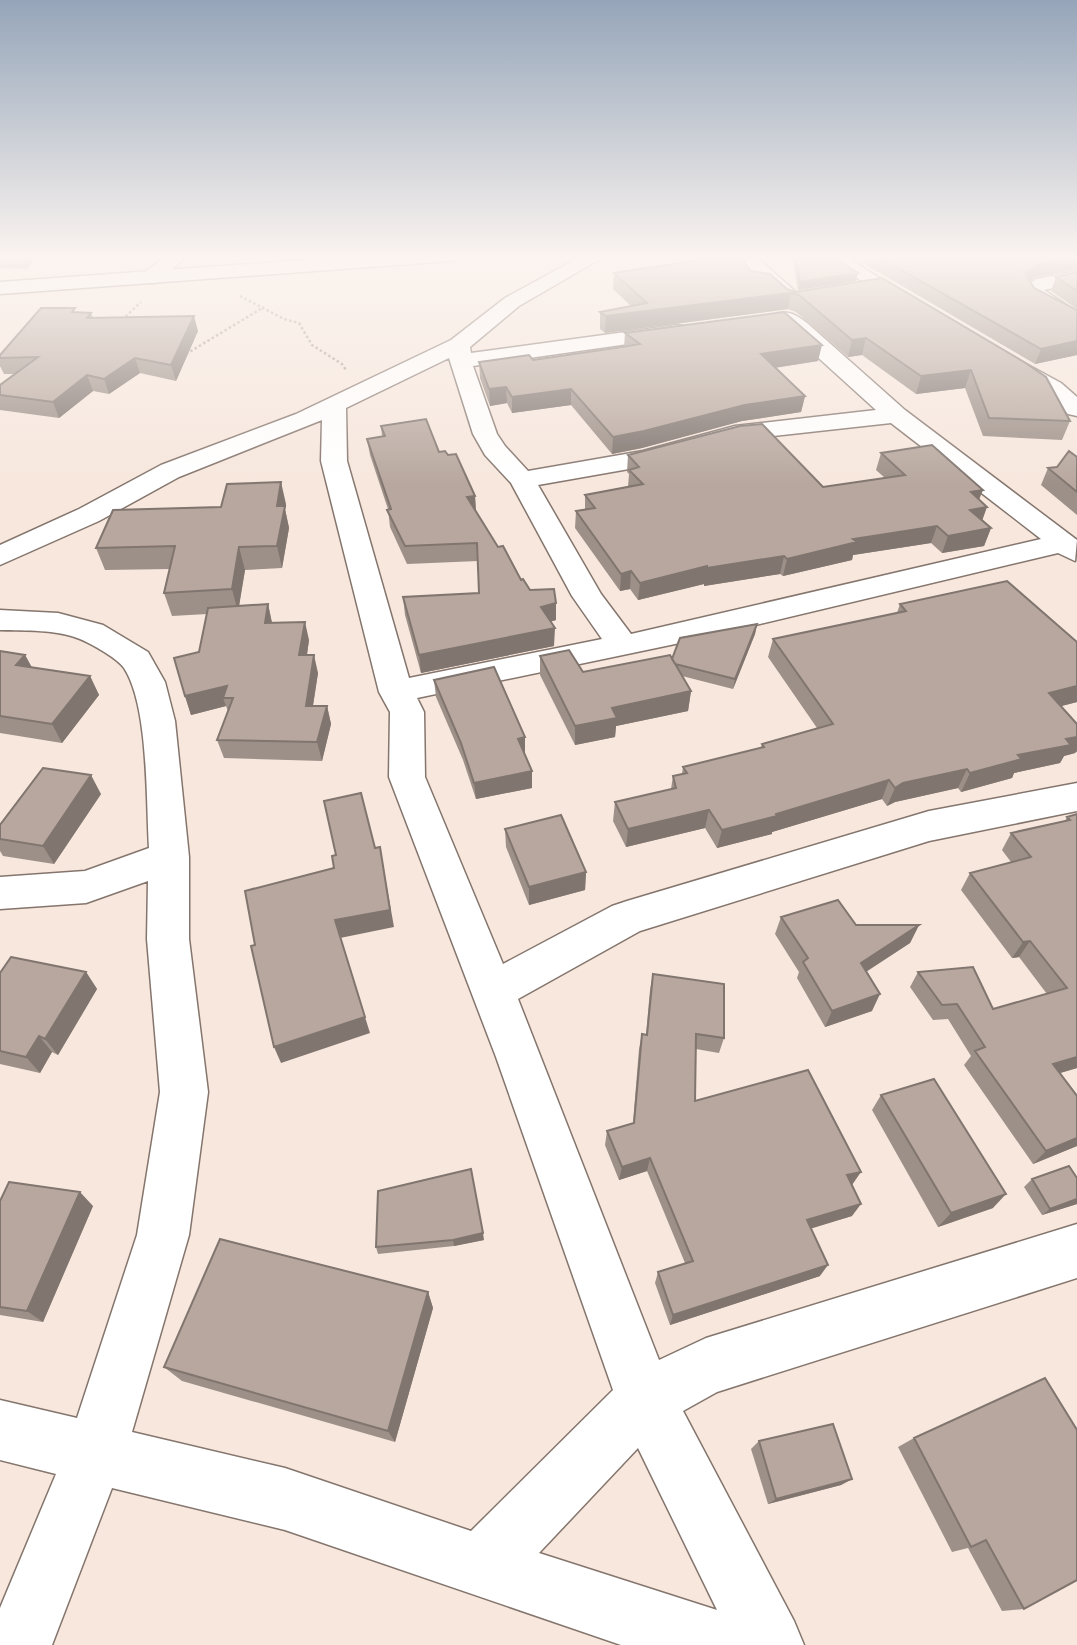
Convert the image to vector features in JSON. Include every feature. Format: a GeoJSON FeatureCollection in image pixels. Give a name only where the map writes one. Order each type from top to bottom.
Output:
{"type":"FeatureCollection","features":[{"type":"Feature","properties":{"kind":"main road"},"geometry":{"type":"LineString","coordinates":[[460,353],[482,332]]}},
{"type":"Feature","properties":{"kind":"main road"},"geometry":{"type":"LineString","coordinates":[[0,556],[89,515],[170,471],[253,440],[460,353],[667,332]]}},
{"type":"Feature","properties":{"kind":"main road"},"geometry":{"type":"LineString","coordinates":[[813,332],[896,415],[1069,548]]}},
{"type":"Feature","properties":{"kind":"main road"},"geometry":{"type":"LineString","coordinates":[[992,352],[1053,388],[1077,409]]}},
{"type":"Feature","properties":{"kind":"main road"},"geometry":{"type":"LineString","coordinates":[[460,353],[485,434],[494,450],[522,480],[587,596],[623,645]]}},
{"type":"Feature","properties":{"kind":"main road"},"geometry":{"type":"LineString","coordinates":[[340,402],[334,461],[396,692],[407,712],[407,776],[493,990],[645,1399],[770,1645]]}},
{"type":"Feature","properties":{"kind":"main road"},"geometry":{"type":"LineString","coordinates":[[522,480],[646,458],[735,433],[896,415]]}},
{"type":"Feature","properties":{"kind":"main road"},"geometry":{"type":"LineString","coordinates":[[396,692],[468,674],[623,645],[1069,548]]}},
{"type":"Feature","properties":{"kind":"main road"},"geometry":{"type":"LineString","coordinates":[[0,620],[41,621],[81,628],[112,642],[136,659],[148,682],[158,721],[169,857],[167,939],[184,1092],[163,1235],[96,1452],[18,1645]]}},
{"type":"Feature","properties":{"kind":"main road"},"geometry":{"type":"LineString","coordinates":[[493,990],[627,918],[929,826],[1077,797]]}},
{"type":"Feature","properties":{"kind":"main road"},"geometry":{"type":"LineString","coordinates":[[0,893],[86,887],[169,857]]}},
{"type":"Feature","properties":{"kind":"main road"},"geometry":{"type":"LineString","coordinates":[[481,1567],[645,1399],[706,1367],[1077,1251]]}},
{"type":"Feature","properties":{"kind":"main road"},"geometry":{"type":"LineString","coordinates":[[0,1430],[285,1499],[481,1567],[723,1645]]}},
{"type":"Feature","properties":{"kind":"path"},"geometry":{"type":"LineString","coordinates":[[180,357],[222,332]]}},
{"type":"Feature","properties":{"kind":"path"},"geometry":{"type":"LineString","coordinates":[[304,332],[312,345],[342,364],[347,378],[340,402]]}},
{"type":"Feature","properties":{"kind":"building"},"geometry":{"type":"Polygon","coordinates":[[[20,332],[187,332],[171,365],[135,358],[104,379],[87,375],[53,402],[0,395],[0,385],[38,357],[0,358],[20,332]]]}},
{"type":"Feature","properties":{"kind":"building"},"geometry":{"type":"Polygon","coordinates":[[[807,332],[822,345],[761,354],[805,396],[745,405],[613,437],[571,389],[512,397],[506,387],[489,389],[479,362],[529,355],[533,360],[640,344],[625,333],[807,332]]]}},
{"type":"Feature","properties":{"kind":"building"},"geometry":{"type":"Polygon","coordinates":[[[842,332],[973,332],[1046,377],[1070,421],[989,418],[971,370],[921,376],[866,338],[852,340],[842,332]]]}},
{"type":"Feature","properties":{"kind":"building"},"geometry":{"type":"Polygon","coordinates":[[[1011,332],[1077,332],[1077,341],[1041,349],[1011,332]]]}},
{"type":"Feature","properties":{"kind":"building"},"geometry":{"type":"Polygon","coordinates":[[[426,419],[439,452],[456,454],[475,496],[467,497],[498,547],[503,546],[521,580],[523,579],[530,590],[554,589],[556,603],[541,607],[555,628],[419,655],[403,597],[479,593],[477,543],[405,546],[387,510],[391,509],[367,439],[385,436],[381,426],[426,419]]]}},
{"type":"Feature","properties":{"kind":"building"},"geometry":{"type":"Polygon","coordinates":[[[762,424],[823,487],[905,475],[881,453],[932,445],[983,490],[971,492],[987,507],[970,510],[991,528],[948,536],[937,526],[853,539],[857,542],[787,559],[784,556],[707,566],[640,583],[631,571],[621,574],[576,511],[595,508],[585,495],[643,484],[629,470],[639,467],[628,455],[740,426],[762,424]]]}},
{"type":"Feature","properties":{"kind":"building"},"geometry":{"type":"Polygon","coordinates":[[[1069,451],[1077,457],[1077,492],[1048,468],[1057,467],[1069,451]]]}},
{"type":"Feature","properties":{"kind":"building"},"geometry":{"type":"Polygon","coordinates":[[[281,482],[277,506],[285,506],[277,546],[239,547],[232,589],[164,593],[175,546],[96,548],[113,510],[221,507],[227,484],[281,482]]]}},
{"type":"Feature","properties":{"kind":"building"},"geometry":{"type":"Polygon","coordinates":[[[1007,581],[1077,642],[1077,686],[1049,693],[1077,724],[1077,737],[1066,739],[1071,745],[1018,755],[1022,759],[970,773],[967,769],[903,783],[895,788],[889,780],[776,814],[777,816],[722,830],[709,810],[628,829],[615,802],[676,788],[673,776],[687,773],[683,767],[764,747],[762,744],[833,724],[773,639],[906,611],[900,604],[1007,581]]]}},
{"type":"Feature","properties":{"kind":"building"},"geometry":{"type":"Polygon","coordinates":[[[268,604],[265,623],[305,622],[299,655],[314,655],[306,706],[327,706],[317,742],[217,740],[233,698],[223,698],[227,686],[185,696],[174,658],[199,652],[208,608],[268,604]]]}},
{"type":"Feature","properties":{"kind":"building"},"geometry":{"type":"Polygon","coordinates":[[[757,624],[735,679],[675,664],[672,659],[680,638],[757,624]]]}},
{"type":"Feature","properties":{"kind":"building"},"geometry":{"type":"Polygon","coordinates":[[[569,650],[583,672],[670,655],[691,691],[612,708],[617,718],[575,726],[540,656],[569,650]]]}},
{"type":"Feature","properties":{"kind":"building"},"geometry":{"type":"Polygon","coordinates":[[[0,651],[25,655],[16,665],[90,676],[52,724],[0,716],[0,651]]]}},
{"type":"Feature","properties":{"kind":"building"},"geometry":{"type":"Polygon","coordinates":[[[494,667],[525,737],[518,739],[532,771],[474,783],[461,743],[434,680],[494,667]]]}},
{"type":"Feature","properties":{"kind":"building"},"geometry":{"type":"Polygon","coordinates":[[[43,768],[91,775],[43,846],[0,839],[0,825],[43,768]]]}},
{"type":"Feature","properties":{"kind":"building"},"geometry":{"type":"Polygon","coordinates":[[[361,793],[375,848],[380,847],[390,910],[335,920],[365,1017],[274,1047],[251,946],[255,945],[245,891],[334,868],[332,856],[336,855],[324,801],[361,793]]]}},
{"type":"Feature","properties":{"kind":"building"},"geometry":{"type":"Polygon","coordinates":[[[1077,814],[1077,1057],[1053,1064],[1077,1096],[1077,1138],[1046,1151],[975,1051],[985,1047],[957,1004],[942,1005],[918,972],[973,967],[993,1009],[1067,988],[1030,941],[1023,942],[970,873],[1031,857],[1011,833],[1070,820],[1067,817],[1077,814]]]}},
{"type":"Feature","properties":{"kind":"building"},"geometry":{"type":"Polygon","coordinates":[[[561,815],[586,872],[529,887],[505,829],[561,815]]]}},
{"type":"Feature","properties":{"kind":"building"},"geometry":{"type":"Polygon","coordinates":[[[838,900],[856,925],[919,925],[861,963],[880,994],[832,1011],[803,962],[808,958],[781,917],[838,900]]]}},
{"type":"Feature","properties":{"kind":"building"},"geometry":{"type":"Polygon","coordinates":[[[11,957],[86,972],[45,1039],[39,1036],[26,1057],[0,1051],[0,973],[11,957]]]}},
{"type":"Feature","properties":{"kind":"building"},"geometry":{"type":"Polygon","coordinates":[[[653,974],[724,984],[724,1038],[696,1034],[695,1101],[808,1070],[861,1172],[847,1175],[861,1204],[807,1220],[828,1265],[673,1315],[658,1272],[693,1261],[650,1158],[622,1167],[607,1131],[634,1123],[642,1034],[647,1035],[653,974]]]}},
{"type":"Feature","properties":{"kind":"building"},"geometry":{"type":"Polygon","coordinates":[[[934,1079],[1006,1194],[951,1213],[881,1095],[934,1079]]]}},
{"type":"Feature","properties":{"kind":"building"},"geometry":{"type":"Polygon","coordinates":[[[1069,1166],[1077,1178],[1077,1199],[1050,1209],[1032,1179],[1069,1166]]]}},
{"type":"Feature","properties":{"kind":"building"},"geometry":{"type":"Polygon","coordinates":[[[471,1169],[483,1233],[453,1240],[376,1247],[378,1191],[471,1169]]]}},
{"type":"Feature","properties":{"kind":"building"},"geometry":{"type":"Polygon","coordinates":[[[9,1182],[80,1192],[27,1311],[0,1307],[0,1201],[9,1182]]]}},
{"type":"Feature","properties":{"kind":"building"},"geometry":{"type":"Polygon","coordinates":[[[220,1239],[428,1292],[388,1431],[164,1367],[220,1239]]]}},
{"type":"Feature","properties":{"kind":"building"},"geometry":{"type":"Polygon","coordinates":[[[1045,1378],[1077,1430],[1077,1580],[1024,1609],[986,1540],[971,1547],[914,1438],[1045,1378]]]}},
{"type":"Feature","properties":{"kind":"building"},"geometry":{"type":"Polygon","coordinates":[[[833,1424],[852,1479],[776,1499],[759,1441],[833,1424]]]}}]}
